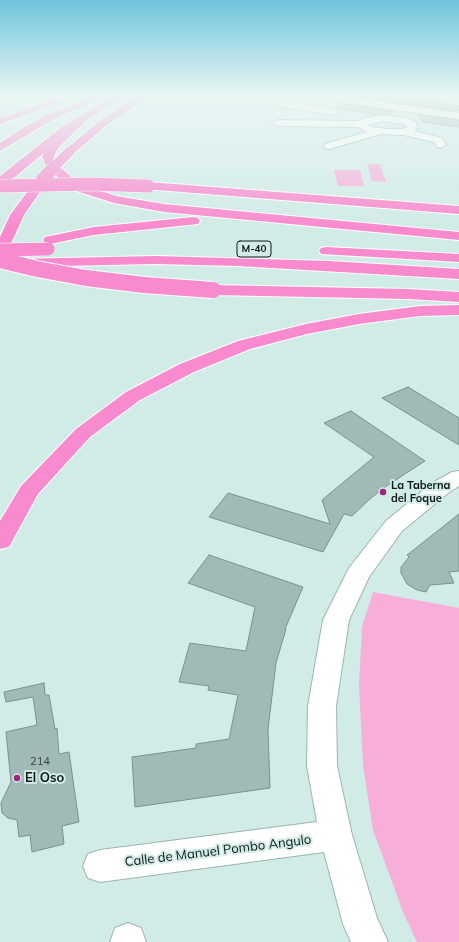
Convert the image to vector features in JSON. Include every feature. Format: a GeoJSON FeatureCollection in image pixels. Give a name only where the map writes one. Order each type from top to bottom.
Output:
{"type":"FeatureCollection","features":[{"type":"Feature","properties":{"kind":"highway"},"geometry":{"type":"LineString","coordinates":[[0,148],[14,139]]}},
{"type":"Feature","properties":{"kind":"highway"},"geometry":{"type":"LineString","coordinates":[[0,181],[11,174],[54,139]]}},
{"type":"Feature","properties":{"kind":"highway"},"geometry":{"type":"LineString","coordinates":[[61,139],[54,145],[48,156],[52,166],[74,186],[108,197],[179,210],[459,236]]}},
{"type":"Feature","properties":{"kind":"highway"},"geometry":{"type":"LineString","coordinates":[[0,251],[17,215],[43,179],[69,152],[85,139]]}},
{"type":"Feature","properties":{"kind":"highway"},"geometry":{"type":"LineString","coordinates":[[0,186],[90,184],[148,186],[459,210]]}},
{"type":"Feature","properties":{"kind":"highway"},"geometry":{"type":"LineString","coordinates":[[49,250],[94,231],[189,221],[238,220],[298,224],[459,242]]}},
{"type":"Feature","properties":{"kind":"highway","name":"M-40"},"geometry":{"type":"LineString","coordinates":[[0,251],[202,247],[249,249]]}},
{"type":"Feature","properties":{"kind":"highway","name":"M-40"},"geometry":{"type":"LineString","coordinates":[[0,263],[49,250],[156,260],[230,262],[459,274]]}},
{"type":"Feature","properties":{"kind":"highway"},"geometry":{"type":"LineString","coordinates":[[310,250],[459,258]]}},
{"type":"Feature","properties":{"kind":"highway"},"geometry":{"type":"LineString","coordinates":[[0,260],[37,269],[86,278],[144,285],[213,290],[339,292],[459,297]]}},
{"type":"Feature","properties":{"kind":"highway"},"geometry":{"type":"LineString","coordinates":[[423,271],[459,277]]}},
{"type":"Feature","properties":{"kind":"highway"},"geometry":{"type":"LineString","coordinates":[[0,541],[29,491],[83,433],[133,396],[187,368],[244,345],[306,329],[359,319],[420,311],[459,310]]}},
{"type":"Feature","properties":{"kind":"street"},"geometry":{"type":"LineString","coordinates":[[329,146],[354,139]]}},
{"type":"Feature","properties":{"kind":"street"},"geometry":{"type":"LineString","coordinates":[[434,139],[438,140],[441,145]]}},
{"type":"Feature","properties":{"kind":"street"},"geometry":{"type":"LineString","coordinates":[[370,942],[361,924],[336,835],[322,766],[322,706],[336,620],[358,574],[394,526],[440,488],[459,477]]}},
{"type":"Feature","properties":{"kind":"street","name":"Calle de Manuel Pombo Angulo"},"geometry":{"type":"LineString","coordinates":[[100,866],[336,835]]}},
{"type":"Feature","properties":{"kind":"shaded area"},"geometry":{"type":"Polygon","coordinates":[[[367,164],[380,164],[386,182],[372,181],[367,164]]]}},
{"type":"Feature","properties":{"kind":"shaded area"},"geometry":{"type":"Polygon","coordinates":[[[334,170],[360,170],[364,186],[338,186],[334,170]]]}},
{"type":"Feature","properties":{"kind":"shaded area"},"geometry":{"type":"Polygon","coordinates":[[[373,592],[459,608],[459,942],[417,942],[403,912],[373,830],[363,765],[359,684],[362,627],[373,592]]]}},
{"type":"Feature","properties":{"kind":"building"},"geometry":{"type":"Polygon","coordinates":[[[408,387],[459,418],[459,445],[382,398],[408,387]]]}},
{"type":"Feature","properties":{"kind":"building"},"geometry":{"type":"Polygon","coordinates":[[[351,411],[425,461],[388,485],[371,498],[352,516],[344,514],[323,552],[209,517],[228,493],[330,524],[322,500],[374,457],[324,423],[351,411]]]}},
{"type":"Feature","properties":{"kind":"building"},"geometry":{"type":"Polygon","coordinates":[[[459,514],[459,571],[449,572],[454,583],[430,585],[426,592],[417,590],[407,584],[401,573],[401,567],[409,557],[407,555],[459,514]]]}},
{"type":"Feature","properties":{"kind":"building"},"geometry":{"type":"Polygon","coordinates":[[[209,555],[303,587],[285,629],[276,663],[268,729],[270,788],[135,807],[132,757],[196,748],[196,744],[229,739],[238,695],[208,690],[209,686],[179,682],[190,643],[246,651],[255,607],[188,583],[209,555]]]}},
{"type":"Feature","properties":{"kind":"building"},"geometry":{"type":"Polygon","coordinates":[[[44,683],[45,695],[49,695],[55,729],[57,728],[59,754],[69,752],[79,822],[62,826],[64,844],[32,852],[30,835],[19,837],[17,820],[8,818],[2,813],[1,803],[11,782],[6,732],[37,725],[33,697],[6,702],[4,692],[44,683]]]}},
{"type":"Feature","properties":{"kind":"place","name":"La Taberna del Foque"},"geometry":{"type":"Point","coordinates":[383,492]}},
{"type":"Feature","properties":{"kind":"place","name":"El Oso"},"geometry":{"type":"Point","coordinates":[17,778]}}]}
